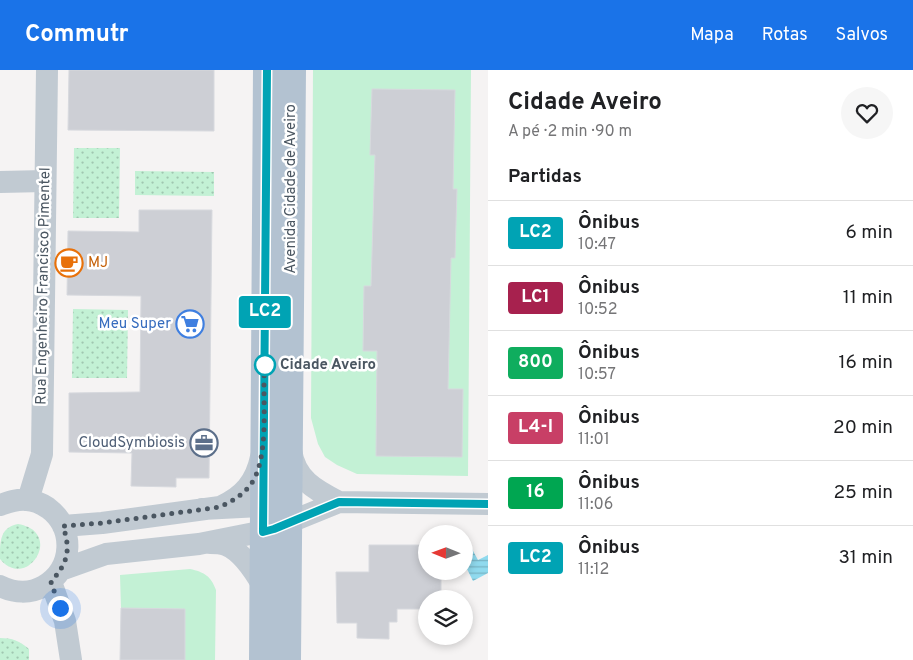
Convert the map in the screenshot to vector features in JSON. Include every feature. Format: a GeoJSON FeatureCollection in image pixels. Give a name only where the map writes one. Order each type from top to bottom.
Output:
{"type":"FeatureCollection","features":[{"type":"Feature","properties":{"kind":"main road","name":"Avenida Cidade de Aveiro"},"geometry":{"type":"LineString","coordinates":[[262,660],[285,514],[277,428],[267,70]]}},
{"type":"Feature","properties":{"kind":"main road","name":"Avenida Cidade de Aveiro"},"geometry":{"type":"LineString","coordinates":[[277,428],[292,70]]}},
{"type":"Feature","properties":{"kind":"main road","name":"Avenida Cidade de Aveiro"},"geometry":{"type":"LineString","coordinates":[[275,586],[287,660]]}},
{"type":"Feature","properties":{"kind":"street","name":"Rua Engenheiro Francisco Pimentel"},"geometry":{"type":"LineString","coordinates":[[28,500],[42,454],[47,70]]}},
{"type":"Feature","properties":{"kind":"street"},"geometry":{"type":"LineString","coordinates":[[0,182],[45,181]]}},
{"type":"Feature","properties":{"kind":"street","name":"Avenida Cidade de Aveiro"},"geometry":{"type":"LineString","coordinates":[[232,505],[252,482],[277,428]]}},
{"type":"Feature","properties":{"kind":"street"},"geometry":{"type":"LineString","coordinates":[[0,505],[12,500],[28,500],[42,504],[54,513],[63,526],[68,540],[67,556],[56,576],[71,660]]}},
{"type":"Feature","properties":{"kind":"street"},"geometry":{"type":"LineString","coordinates":[[63,526],[102,523],[220,507],[232,502],[232,505],[285,514],[488,504]]}},
{"type":"Feature","properties":{"kind":"street"},"geometry":{"type":"LineString","coordinates":[[198,544],[235,536],[285,514]]}},
{"type":"Feature","properties":{"kind":"street","name":"Avenida Cidade de Aveiro"},"geometry":{"type":"LineString","coordinates":[[275,586],[291,560],[301,531],[285,514]]}},
{"type":"Feature","properties":{"kind":"street"},"geometry":{"type":"LineString","coordinates":[[0,596],[38,589],[56,576],[106,554],[220,543],[232,548],[248,564],[258,578],[275,586]]}},
{"type":"Feature","properties":{"kind":"street"},"geometry":{"type":"LineString","coordinates":[[0,586],[8,590],[23,592]]}},
{"type":"Feature","properties":{"kind":"green space"},"geometry":{"type":"Polygon","coordinates":[[[313,70],[471,70],[468,476],[357,474],[325,457],[318,444],[311,418],[313,70]]]}},
{"type":"Feature","properties":{"kind":"green space"},"geometry":{"type":"Polygon","coordinates":[[[74,148],[120,148],[119,218],[73,218],[74,148]]]}},
{"type":"Feature","properties":{"kind":"green space"},"geometry":{"type":"Polygon","coordinates":[[[135,171],[214,172],[214,196],[135,195],[135,171]]]}},
{"type":"Feature","properties":{"kind":"green space"},"geometry":{"type":"Polygon","coordinates":[[[73,309],[128,310],[127,378],[72,378],[73,309]]]}},
{"type":"Feature","properties":{"kind":"green space"},"geometry":{"type":"Polygon","coordinates":[[[18,524],[32,529],[39,537],[40,547],[37,557],[30,565],[21,569],[10,567],[0,559],[0,546],[4,532],[18,524]]]}},
{"type":"Feature","properties":{"kind":"green space"},"geometry":{"type":"Polygon","coordinates":[[[190,569],[206,575],[212,581],[216,590],[215,660],[185,660],[185,609],[121,608],[120,575],[190,569]]]}},
{"type":"Feature","properties":{"kind":"green space"},"geometry":{"type":"Polygon","coordinates":[[[0,638],[16,640],[26,646],[29,649],[29,660],[0,660],[0,638]]]}},
{"type":"Feature","properties":{"kind":"water"},"geometry":{"type":"Polygon","coordinates":[[[473,551],[478,560],[488,555],[488,573],[473,581],[473,551]]]}},
{"type":"Feature","properties":{"kind":"building"},"geometry":{"type":"Polygon","coordinates":[[[69,70],[214,70],[214,131],[68,130],[69,70]]]}},
{"type":"Feature","properties":{"kind":"building"},"geometry":{"type":"Polygon","coordinates":[[[372,89],[455,90],[453,189],[457,189],[455,258],[451,258],[448,389],[463,389],[462,457],[376,456],[377,351],[363,351],[364,286],[371,286],[375,155],[370,155],[372,89]]]}},
{"type":"Feature","properties":{"kind":"building"},"geometry":{"type":"Polygon","coordinates":[[[139,210],[212,210],[209,478],[176,478],[176,487],[131,486],[132,453],[69,452],[69,393],[140,392],[141,296],[67,295],[68,231],[139,232],[139,210]]]}},
{"type":"Feature","properties":{"kind":"building"},"geometry":{"type":"Polygon","coordinates":[[[369,545],[418,545],[418,580],[441,580],[441,590],[418,590],[418,609],[397,609],[397,622],[389,622],[389,639],[357,638],[357,623],[337,623],[336,572],[369,572],[369,545]]]}},
{"type":"Feature","properties":{"kind":"building"},"geometry":{"type":"Polygon","coordinates":[[[121,608],[185,609],[185,660],[120,660],[121,608]]]}},
{"type":"Feature","properties":{"kind":"bus line","name":"LC2"},"geometry":{"type":"LineString","coordinates":[[267,70],[263,532],[339,502],[488,504]]}},
{"type":"Feature","properties":{"kind":"place","name":"MJ"},"geometry":{"type":"Point","coordinates":[69,263]}},
{"type":"Feature","properties":{"kind":"place","name":"Meu Super"},"geometry":{"type":"Point","coordinates":[190,324]}},
{"type":"Feature","properties":{"kind":"place","name":"Cidade Aveiro"},"geometry":{"type":"Point","coordinates":[265,365]}},
{"type":"Feature","properties":{"kind":"place","name":"CloudSymbiosis"},"geometry":{"type":"Point","coordinates":[204,443]}},
{"type":"Feature","properties":{"kind":"route"},"geometry":{"type":"LineString","coordinates":[[60,608],[51,582],[61,570],[67,556],[68,540],[63,526],[102,523],[220,507],[232,502],[252,482],[261,459],[264,429],[265,365]]}}]}
